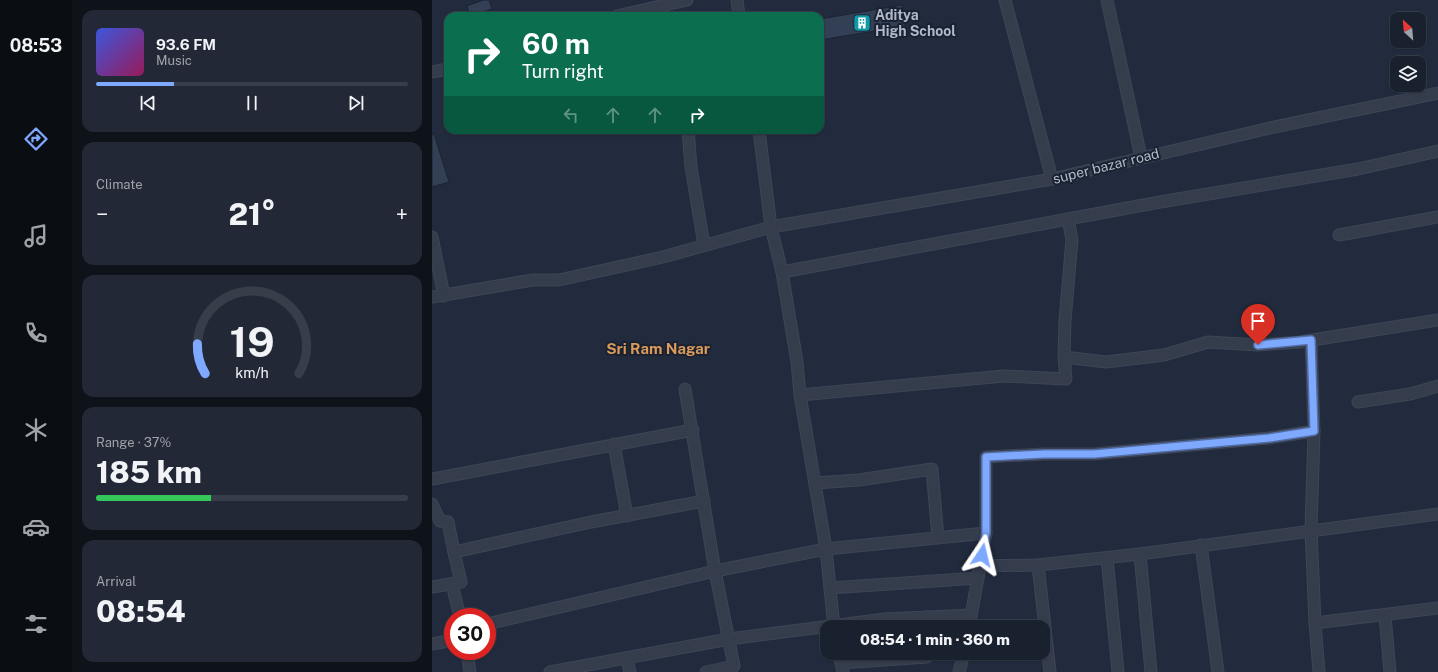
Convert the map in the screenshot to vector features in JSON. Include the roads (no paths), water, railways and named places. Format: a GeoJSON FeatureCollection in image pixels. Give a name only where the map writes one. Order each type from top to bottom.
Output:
{"type":"FeatureCollection","features":[{"type":"Feature","properties":{"kind":"street"},"geometry":{"type":"LineString","coordinates":[[650,12],[666,10],[687,0]]}},
{"type":"Feature","properties":{"kind":"street"},"geometry":{"type":"LineString","coordinates":[[737,0],[738,12]]}},
{"type":"Feature","properties":{"kind":"street"},"geometry":{"type":"LineString","coordinates":[[1005,0],[1052,180]]}},
{"type":"Feature","properties":{"kind":"street"},"geometry":{"type":"LineString","coordinates":[[1107,0],[1141,157]]}},
{"type":"Feature","properties":{"kind":"street"},"geometry":{"type":"LineString","coordinates":[[432,72],[444,70]]}},
{"type":"Feature","properties":{"kind":"street","name":"super bazar road"},"geometry":{"type":"LineString","coordinates":[[432,297],[533,280],[559,280],[663,257],[771,227],[1052,180],[1141,157],[1438,93]]}},
{"type":"Feature","properties":{"kind":"street"},"geometry":{"type":"LineString","coordinates":[[688,134],[691,168],[704,245]]}},
{"type":"Feature","properties":{"kind":"street"},"geometry":{"type":"LineString","coordinates":[[759,134],[771,227],[782,272],[797,362],[800,395],[826,549],[833,620]]}},
{"type":"Feature","properties":{"kind":"street"},"geometry":{"type":"LineString","coordinates":[[782,272],[1160,202],[1358,170],[1438,151]]}},
{"type":"Feature","properties":{"kind":"street"},"geometry":{"type":"LineString","coordinates":[[1339,235],[1438,217]]}},
{"type":"Feature","properties":{"kind":"street"},"geometry":{"type":"LineString","coordinates":[[800,395],[1004,376],[1066,379],[1064,357],[1065,321],[1072,239],[1068,219]]}},
{"type":"Feature","properties":{"kind":"street"},"geometry":{"type":"LineString","coordinates":[[432,237],[444,296]]}},
{"type":"Feature","properties":{"kind":"street"},"geometry":{"type":"LineString","coordinates":[[1064,357],[1106,362],[1164,355],[1208,342],[1258,345],[1311,340],[1438,320]]}},
{"type":"Feature","properties":{"kind":"street"},"geometry":{"type":"LineString","coordinates":[[1311,340],[1314,431],[1311,530],[1319,672]]}},
{"type":"Feature","properties":{"kind":"street"},"geometry":{"type":"LineString","coordinates":[[1358,402],[1410,394],[1438,386]]}},
{"type":"Feature","properties":{"kind":"street"},"geometry":{"type":"LineString","coordinates":[[685,389],[693,430],[715,571],[734,666],[706,672]]}},
{"type":"Feature","properties":{"kind":"street"},"geometry":{"type":"LineString","coordinates":[[432,479],[693,430]]}},
{"type":"Feature","properties":{"kind":"street"},"geometry":{"type":"LineString","coordinates":[[970,620],[986,533],[986,457],[1044,454],[1094,454],[1269,438],[1314,431]]}},
{"type":"Feature","properties":{"kind":"street"},"geometry":{"type":"LineString","coordinates":[[614,444],[627,516]]}},
{"type":"Feature","properties":{"kind":"street"},"geometry":{"type":"LineString","coordinates":[[815,483],[859,480],[932,469],[938,538]]}},
{"type":"Feature","properties":{"kind":"street"},"geometry":{"type":"LineString","coordinates":[[454,552],[704,501]]}},
{"type":"Feature","properties":{"kind":"street"},"geometry":{"type":"LineString","coordinates":[[432,504],[436,521],[448,522],[461,582],[432,587]]}},
{"type":"Feature","properties":{"kind":"street"},"geometry":{"type":"LineString","coordinates":[[980,566],[1038,565],[1107,558],[1438,514]]}},
{"type":"Feature","properties":{"kind":"street"},"geometry":{"type":"LineString","coordinates":[[496,622],[715,571],[826,549],[986,533]]}},
{"type":"Feature","properties":{"kind":"street"},"geometry":{"type":"LineString","coordinates":[[1201,545],[1218,672]]}},
{"type":"Feature","properties":{"kind":"street"},"geometry":{"type":"LineString","coordinates":[[1140,554],[1151,672]]}},
{"type":"Feature","properties":{"kind":"street"},"geometry":{"type":"LineString","coordinates":[[1107,558],[1118,672]]}},
{"type":"Feature","properties":{"kind":"street"},"geometry":{"type":"LineString","coordinates":[[1038,565],[1050,672]]}},
{"type":"Feature","properties":{"kind":"street"},"geometry":{"type":"LineString","coordinates":[[830,588],[978,578]]}},
{"type":"Feature","properties":{"kind":"street"},"geometry":{"type":"LineString","coordinates":[[452,584],[458,608]]}},
{"type":"Feature","properties":{"kind":"street"},"geometry":{"type":"LineString","coordinates":[[1316,623],[1328,620],[1385,616],[1438,608]]}},
{"type":"Feature","properties":{"kind":"street"},"geometry":{"type":"LineString","coordinates":[[937,620],[971,614]]}},
{"type":"Feature","properties":{"kind":"street"},"geometry":{"type":"LineString","coordinates":[[1385,616],[1390,672]]}},
{"type":"Feature","properties":{"kind":"street"},"geometry":{"type":"LineString","coordinates":[[878,620],[899,620]]}},
{"type":"Feature","properties":{"kind":"street"},"geometry":{"type":"LineString","coordinates":[[550,672],[728,639],[820,628]]}},
{"type":"Feature","properties":{"kind":"street"},"geometry":{"type":"LineString","coordinates":[[432,644],[444,642]]}},
{"type":"Feature","properties":{"kind":"street"},"geometry":{"type":"LineString","coordinates":[[627,658],[630,672]]}},
{"type":"Feature","properties":{"kind":"street"},"geometry":{"type":"LineString","coordinates":[[468,660],[470,672]]}},
{"type":"Feature","properties":{"kind":"street"},"geometry":{"type":"LineString","coordinates":[[841,663],[877,660]]}},
{"type":"Feature","properties":{"kind":"street"},"geometry":{"type":"LineString","coordinates":[[959,672],[962,660]]}},
{"type":"Feature","properties":{"kind":"place","name":"Aditya High School"},"geometry":{"type":"Point","coordinates":[862,23]}},
{"type":"Feature","properties":{"kind":"district","name":"Sri Ram Nagar"},"geometry":{"type":"Point","coordinates":[658,348]}}]}
